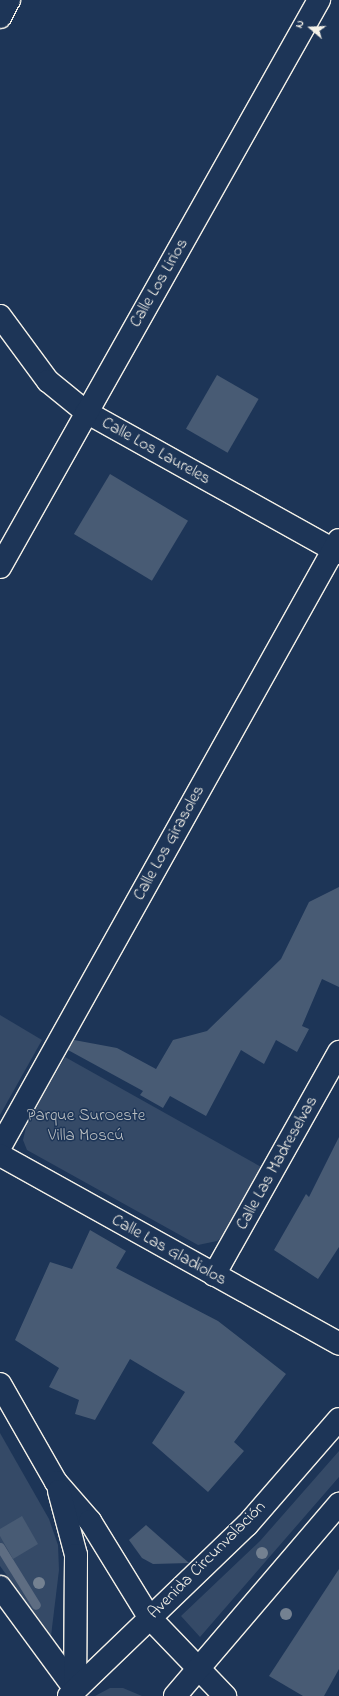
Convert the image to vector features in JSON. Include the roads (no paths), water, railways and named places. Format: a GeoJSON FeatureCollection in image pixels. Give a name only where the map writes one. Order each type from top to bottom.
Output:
{"type":"FeatureCollection","features":[{"type":"Feature","properties":{"kind":"main road"},"geometry":{"type":"LineString","coordinates":[[0,17],[9,0]]}},
{"type":"Feature","properties":{"kind":"main road","name":"Calle Los Lirios"},"geometry":{"type":"LineString","coordinates":[[0,567],[319,0]]}},
{"type":"Feature","properties":{"kind":"main road","name":"Calle Los Laureles"},"geometry":{"type":"LineString","coordinates":[[0,316],[48,381],[86,412],[337,547]]}},
{"type":"Feature","properties":{"kind":"main road","name":"Calle Los Girasoles"},"geometry":{"type":"LineString","coordinates":[[0,1147],[337,547]]}},
{"type":"Feature","properties":{"kind":"main road","name":"Calle Las Madreselvas"},"geometry":{"type":"LineString","coordinates":[[214,1275],[339,1052]]}},
{"type":"Feature","properties":{"kind":"main road","name":"Calle Las Gladiolos"},"geometry":{"type":"LineString","coordinates":[[0,1155],[339,1344]]}},
{"type":"Feature","properties":{"kind":"main road"},"geometry":{"type":"LineString","coordinates":[[0,1384],[56,1482],[90,1521],[149,1617],[197,1670],[224,1696]]}},
{"type":"Feature","properties":{"kind":"main road","name":"Avenida Circunvalación"},"geometry":{"type":"LineString","coordinates":[[72,1693],[149,1617],[247,1525],[339,1419]]}},
{"type":"Feature","properties":{"kind":"main road"},"geometry":{"type":"LineString","coordinates":[[56,1482],[76,1555],[72,1693]]}},
{"type":"Feature","properties":{"kind":"main road"},"geometry":{"type":"LineString","coordinates":[[175,1696],[339,1504]]}},
{"type":"Feature","properties":{"kind":"main road"},"geometry":{"type":"LineString","coordinates":[[0,1587],[72,1693]]}},
{"type":"Feature","properties":{"kind":"waterway"},"geometry":{"type":"LineString","coordinates":[[0,1547],[36,1605]]}},
{"type":"Feature","properties":{"kind":"park label","name":"Parque SurOeste Villa Moscú"},"geometry":{"type":"Point","coordinates":[86,1126]}}]}
